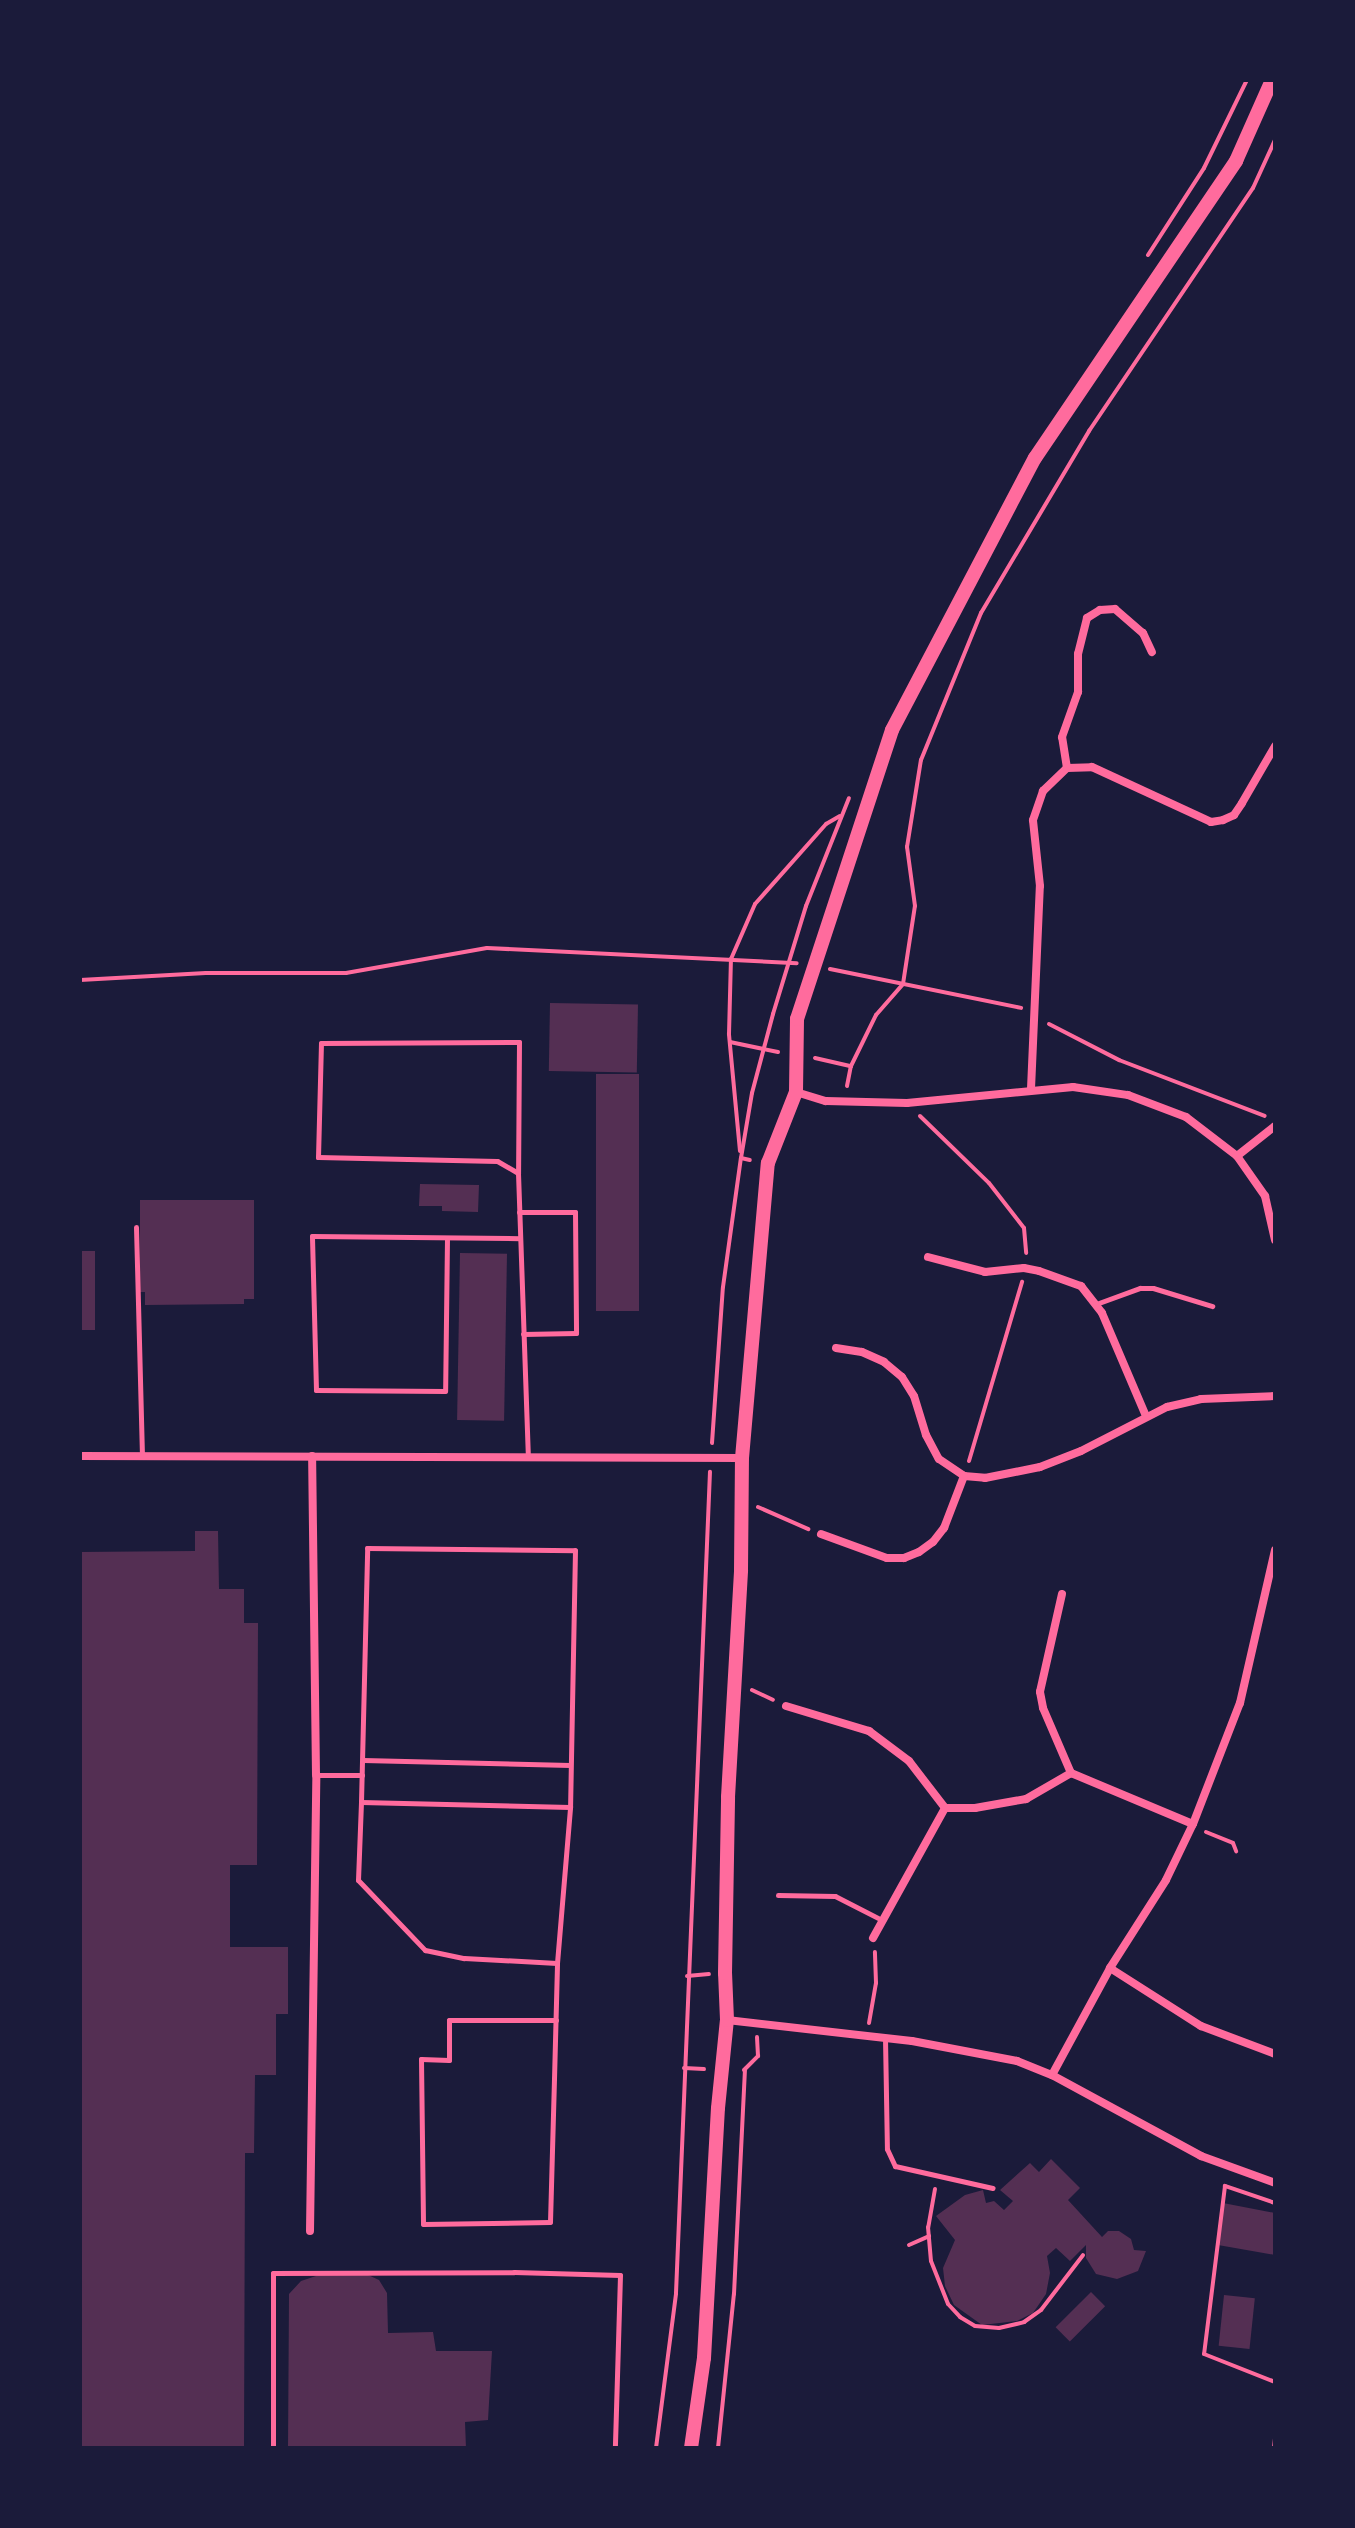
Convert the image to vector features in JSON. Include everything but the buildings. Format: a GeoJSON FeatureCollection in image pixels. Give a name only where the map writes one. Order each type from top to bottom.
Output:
{"type":"FeatureCollection","features":[{"type":"Feature","properties":{"kind":"street"},"geometry":{"type":"LineString","coordinates":[[691,2448],[704,2358],[718,2108],[727,2020],[725,1955],[742,1458],[768,1163],[796,1092],[797,1019],[892,730],[1035,458],[1236,161],[1272,80]]}},
{"type":"Feature","properties":{"kind":"street"},"geometry":{"type":"LineString","coordinates":[[1067,768],[1062,737],[1078,692],[1078,654],[1087,618],[1100,610],[1115,609],[1143,633],[1152,652]]}},
{"type":"Feature","properties":{"kind":"street"},"geometry":{"type":"LineString","coordinates":[[1031,1089],[1040,886],[1033,820],[1043,791],[1067,768],[1092,767],[1211,822],[1234,815],[1275,746]]}},
{"type":"Feature","properties":{"kind":"street"},"geometry":{"type":"LineString","coordinates":[[796,1092],[826,1101],[907,1103],[1073,1087],[1128,1095],[1186,1117],[1209,1130],[1237,1156],[1265,1196],[1275,1240]]}},
{"type":"Feature","properties":{"kind":"street"},"geometry":{"type":"LineString","coordinates":[[1237,1156],[1275,1126]]}},
{"type":"Feature","properties":{"kind":"street"},"geometry":{"type":"LineString","coordinates":[[928,1257],[985,1272],[1024,1268],[1081,1286],[1096,1304],[1146,1416]]}},
{"type":"Feature","properties":{"kind":"street"},"geometry":{"type":"LineString","coordinates":[[836,1348],[862,1352],[884,1362],[902,1377],[914,1396],[926,1435],[939,1459],[964,1476],[1006,1477],[1040,1467],[1081,1451],[1167,1407],[1201,1399],[1275,1396]]}},
{"type":"Feature","properties":{"kind":"street"},"geometry":{"type":"LineString","coordinates":[[80,1456],[742,1458]]}},
{"type":"Feature","properties":{"kind":"street"},"geometry":{"type":"LineString","coordinates":[[310,2231],[316,1775],[312,1456]]}},
{"type":"Feature","properties":{"kind":"street"},"geometry":{"type":"LineString","coordinates":[[821,1534],[887,1558],[904,1558],[919,1552],[933,1542],[944,1528],[964,1476]]}},
{"type":"Feature","properties":{"kind":"street"},"geometry":{"type":"LineString","coordinates":[[1052,2075],[1110,1968],[1166,1880],[1193,1824],[1240,1703],[1275,1550]]}},
{"type":"Feature","properties":{"kind":"street"},"geometry":{"type":"LineString","coordinates":[[1062,1594],[1040,1692],[1043,1708],[1071,1773],[1193,1824]]}},
{"type":"Feature","properties":{"kind":"street"},"geometry":{"type":"LineString","coordinates":[[786,1706],[869,1731],[909,1761],[945,1808]]}},
{"type":"Feature","properties":{"kind":"street"},"geometry":{"type":"LineString","coordinates":[[945,1808],[1001,1806],[1026,1799],[1071,1773]]}},
{"type":"Feature","properties":{"kind":"street"},"geometry":{"type":"LineString","coordinates":[[873,1938],[945,1808]]}},
{"type":"Feature","properties":{"kind":"street"},"geometry":{"type":"LineString","coordinates":[[1110,1968],[1201,2026],[1275,2054]]}},
{"type":"Feature","properties":{"kind":"street"},"geometry":{"type":"LineString","coordinates":[[727,2020],[885,2038],[1017,2061],[1052,2075],[1201,2156],[1275,2183]]}},
{"type":"Feature","properties":{"kind":"lane"},"geometry":{"type":"LineString","coordinates":[[518,1173],[497,1161],[318,1157],[321,1043],[519,1042],[518,1173],[528,1457]]}},
{"type":"Feature","properties":{"kind":"lane"},"geometry":{"type":"LineString","coordinates":[[519,1212],[575,1212],[576,1333],[523,1334]]}},
{"type":"Feature","properties":{"kind":"lane"},"geometry":{"type":"LineString","coordinates":[[136,1227],[142,1456]]}},
{"type":"Feature","properties":{"kind":"lane"},"geometry":{"type":"LineString","coordinates":[[447,1238],[445,1391],[316,1390],[312,1236],[520,1238]]}},
{"type":"Feature","properties":{"kind":"lane"},"geometry":{"type":"LineString","coordinates":[[1096,1304],[1140,1288],[1153,1288],[1212,1306]]}},
{"type":"Feature","properties":{"kind":"lane"},"geometry":{"type":"LineString","coordinates":[[556,2020],[449,2020],[449,2060],[421,2059],[423,2224],[550,2222],[556,2020],[557,1963],[570,1807],[575,1550],[367,1548],[358,1880],[425,1950],[464,1958],[557,1963]]}},
{"type":"Feature","properties":{"kind":"lane"},"geometry":{"type":"LineString","coordinates":[[363,1760],[570,1765]]}},
{"type":"Feature","properties":{"kind":"lane"},"geometry":{"type":"LineString","coordinates":[[316,1775],[362,1775]]}},
{"type":"Feature","properties":{"kind":"lane"},"geometry":{"type":"LineString","coordinates":[[361,1802],[570,1807]]}},
{"type":"Feature","properties":{"kind":"lane"},"geometry":{"type":"LineString","coordinates":[[778,1895],[835,1896],[883,1921]]}},
{"type":"Feature","properties":{"kind":"lane"},"geometry":{"type":"LineString","coordinates":[[885,2038],[887,2149],[895,2166],[993,2188]]}},
{"type":"Feature","properties":{"kind":"lane"},"geometry":{"type":"LineString","coordinates":[[273,2448],[273,2273],[514,2272],[620,2275],[615,2448]]}},
{"type":"Feature","properties":{"kind":"path"},"geometry":{"type":"LineString","coordinates":[[845,1101],[851,1066],[876,1015],[903,984],[915,906],[907,847],[921,760],[981,613],[1089,431],[1253,188],[1275,140]]}},
{"type":"Feature","properties":{"kind":"path"},"geometry":{"type":"LineString","coordinates":[[741,1158],[729,1034],[731,959],[755,904],[826,824],[869,799]]}},
{"type":"Feature","properties":{"kind":"path"},"geometry":{"type":"LineString","coordinates":[[656,2448],[676,2293],[711,1457],[723,1287],[752,1093],[806,906]]}},
{"type":"Feature","properties":{"kind":"path"},"geometry":{"type":"LineString","coordinates":[[80,980],[206,973],[346,973],[487,948],[801,963]]}},
{"type":"Feature","properties":{"kind":"path"},"geometry":{"type":"LineString","coordinates":[[816,966],[1015,1004],[1119,1060],[1275,1119]]}},
{"type":"Feature","properties":{"kind":"path"},"geometry":{"type":"LineString","coordinates":[[907,1103],[989,1183],[1024,1228],[1024,1268],[1012,1323],[964,1476]]}},
{"type":"Feature","properties":{"kind":"path"},"geometry":{"type":"LineString","coordinates":[[741,1158],[768,1163]]}},
{"type":"Feature","properties":{"kind":"path"},"geometry":{"type":"LineString","coordinates":[[741,1500],[821,1534]]}},
{"type":"Feature","properties":{"kind":"path"},"geometry":{"type":"LineString","coordinates":[[735,1683],[786,1706]]}},
{"type":"Feature","properties":{"kind":"path"},"geometry":{"type":"LineString","coordinates":[[1193,1824],[1233,1843],[1236,1851]]}},
{"type":"Feature","properties":{"kind":"path"},"geometry":{"type":"LineString","coordinates":[[867,2037],[876,1983],[873,1938]]}},
{"type":"Feature","properties":{"kind":"path"},"geometry":{"type":"LineString","coordinates":[[718,2448],[734,2294],[745,2070]]}},
{"type":"Feature","properties":{"kind":"path"},"geometry":{"type":"LineString","coordinates":[[938,2177],[929,2236],[931,2261],[948,2304],[960,2317],[975,2326],[999,2328],[1024,2322],[1041,2310],[1083,2255]]}},
{"type":"Feature","properties":{"kind":"path"},"geometry":{"type":"LineString","coordinates":[[1275,2203],[1225,2186],[1204,2354],[1275,2382]]}},
{"type":"Feature","properties":{"kind":"path"},"geometry":{"type":"LineString","coordinates":[[909,2245],[929,2236]]}},
{"type":"Feature","properties":{"kind":"path"},"geometry":{"type":"LineString","coordinates":[[1274,2448],[1275,2439]]}}]}
